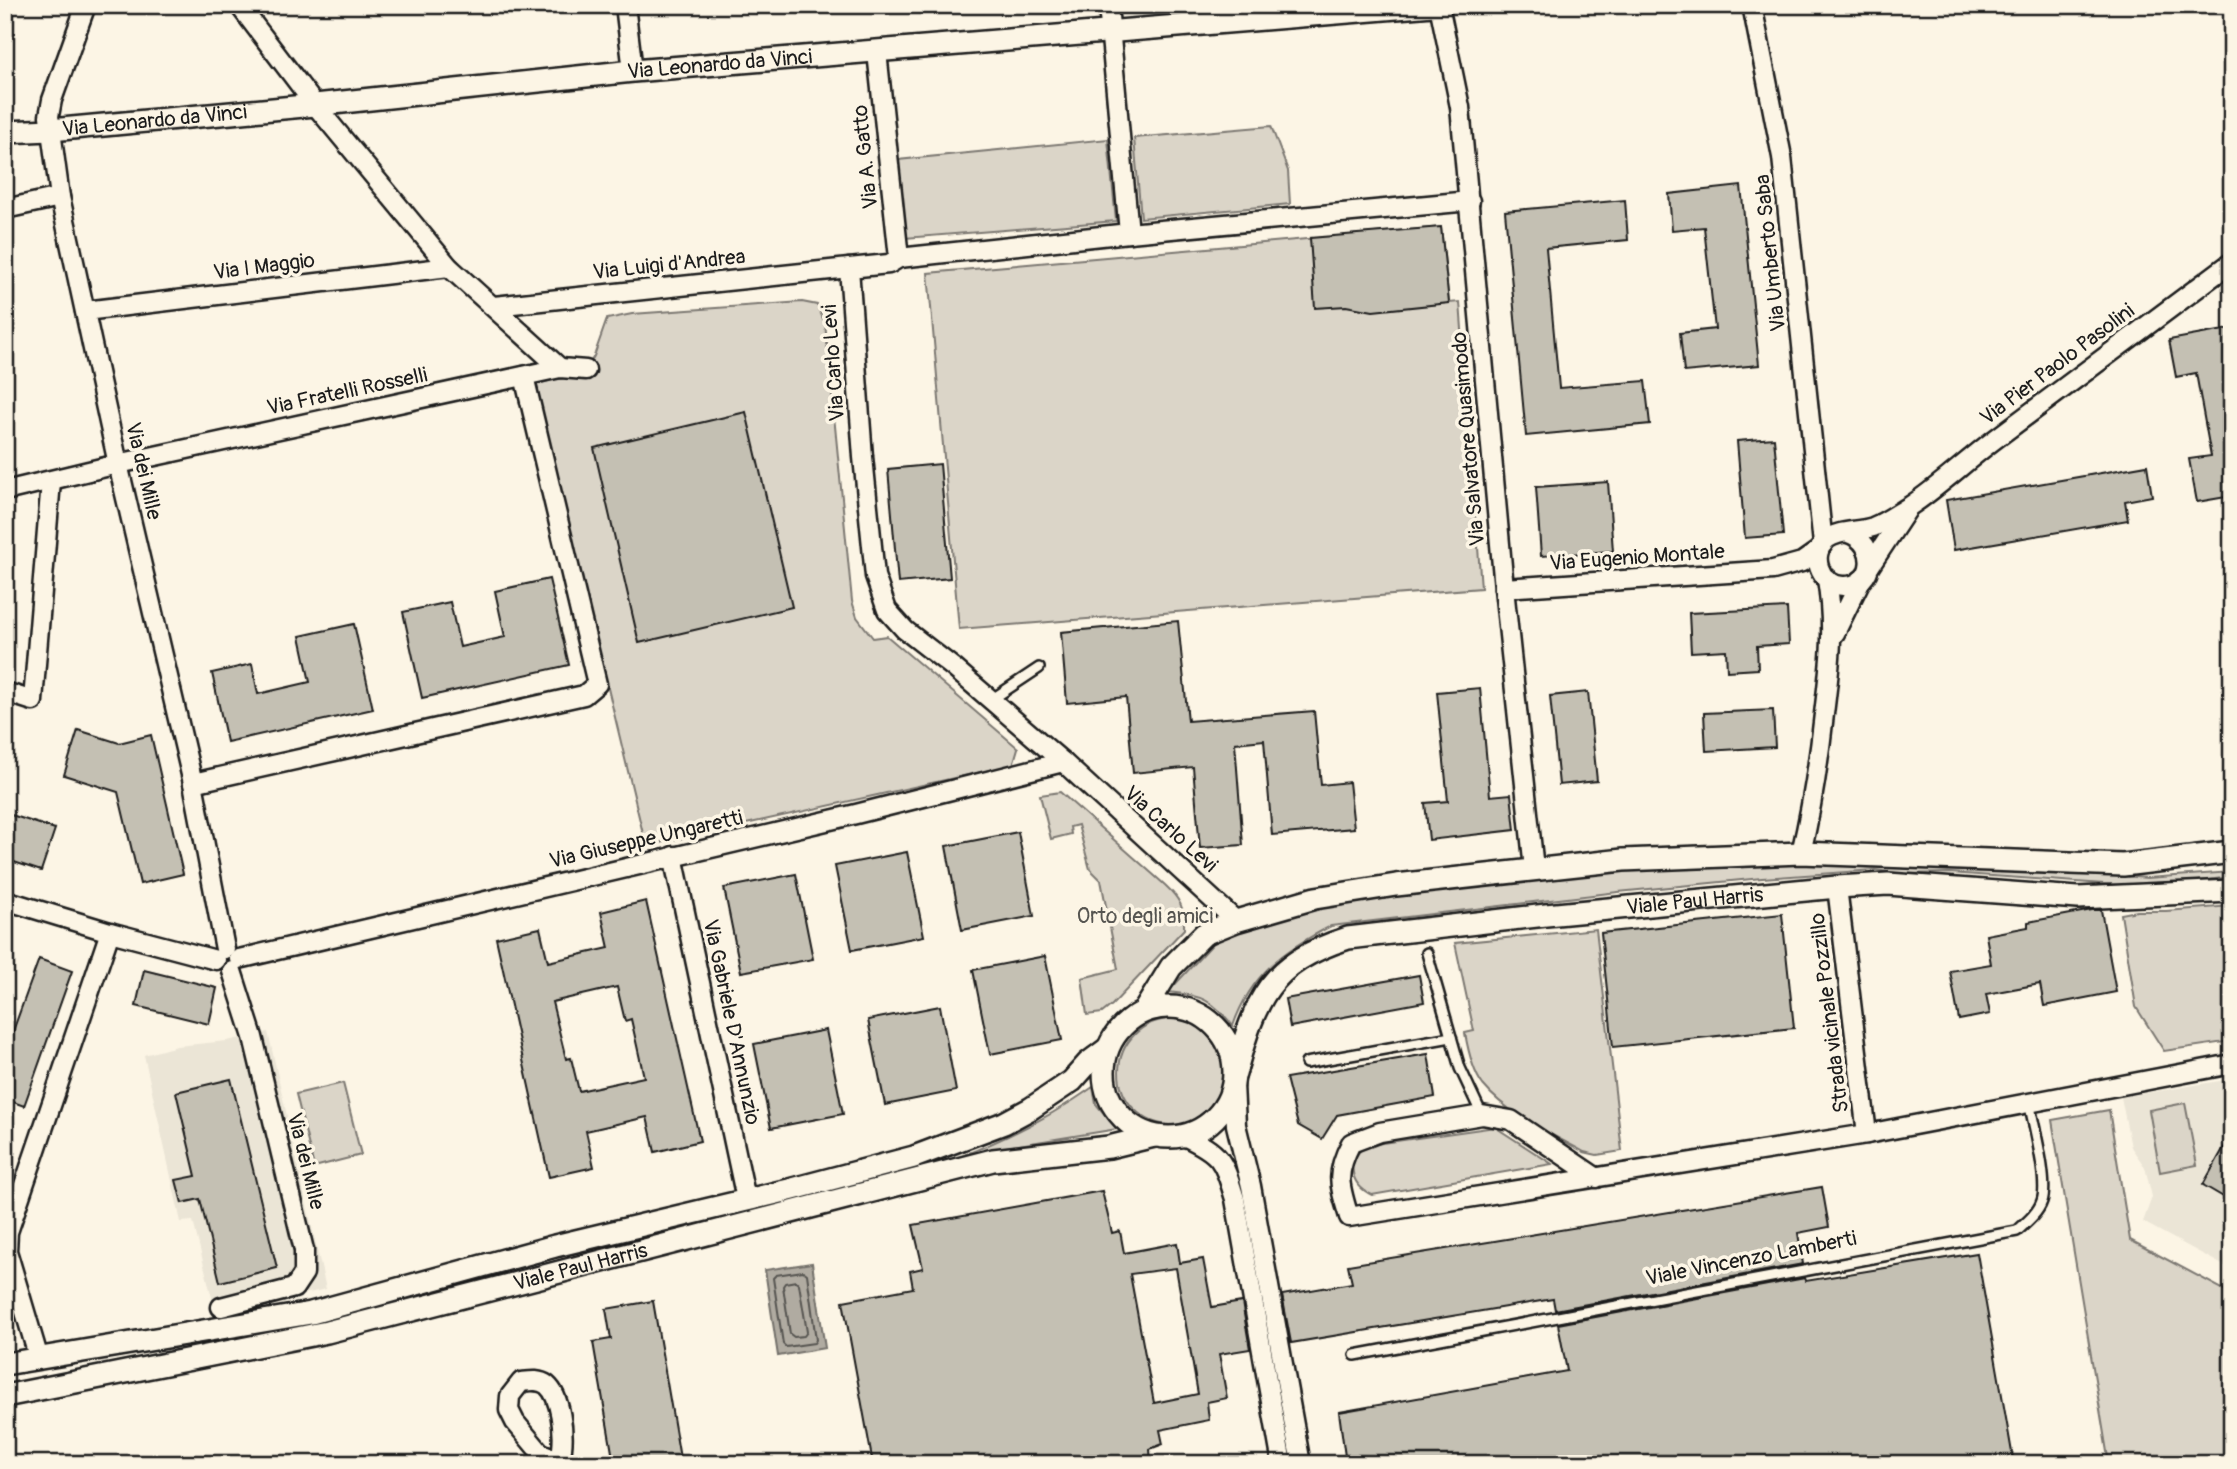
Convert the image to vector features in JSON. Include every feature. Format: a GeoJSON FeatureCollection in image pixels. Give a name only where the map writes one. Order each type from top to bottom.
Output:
{"type":"FeatureCollection","features":[{"type":"Feature","properties":{"kind":"street","name":"Via dei Mille"},"geometry":{"type":"LineString","coordinates":[[86,5],[52,100],[49,116],[60,197],[118,464],[193,783],[228,960],[253,1037],[304,1250],[304,1273],[294,1288],[221,1307]]}},
{"type":"Feature","properties":{"kind":"street"},"geometry":{"type":"LineString","coordinates":[[239,5],[315,105],[449,267],[560,368]]}},
{"type":"Feature","properties":{"kind":"street"},"geometry":{"type":"LineString","coordinates":[[625,5],[633,71]]}},
{"type":"Feature","properties":{"kind":"street"},"geometry":{"type":"LineString","coordinates":[[1108,5],[1129,233]]}},
{"type":"Feature","properties":{"kind":"street","name":"Via Leonardo da Vinci"},"geometry":{"type":"LineString","coordinates":[[5,132],[315,105],[633,71],[1433,5]]}},
{"type":"Feature","properties":{"kind":"street","name":"Via Salvatore Quasimodo"},"geometry":{"type":"LineString","coordinates":[[1439,5],[1460,107],[1503,588],[1534,869]]}},
{"type":"Feature","properties":{"kind":"street","name":"Via Umberto Saba"},"geometry":{"type":"LineString","coordinates":[[1752,5],[1782,157],[1819,498],[1821,547]]}},
{"type":"Feature","properties":{"kind":"street","name":"Via A. Gatto"},"geometry":{"type":"LineString","coordinates":[[877,52],[899,258]]}},
{"type":"Feature","properties":{"kind":"street"},"geometry":{"type":"LineString","coordinates":[[5,209],[60,197]]}},
{"type":"Feature","properties":{"kind":"street"},"geometry":{"type":"LineString","coordinates":[[849,268],[889,264],[899,258],[1129,233],[1469,201]]}},
{"type":"Feature","properties":{"kind":"street","name":"Via Pier Paolo Pasolini"},"geometry":{"type":"LineString","coordinates":[[1845,533],[1877,526],[1912,505],[1986,445],[2232,262]]}},
{"type":"Feature","properties":{"kind":"street","name":"Via I Maggio"},"geometry":{"type":"LineString","coordinates":[[85,311],[449,267]]}},
{"type":"Feature","properties":{"kind":"street","name":"Via Luigi d'Andrea"},"geometry":{"type":"LineString","coordinates":[[494,306],[849,268]]}},
{"type":"Feature","properties":{"kind":"street","name":"Via Carlo Levi"},"geometry":{"type":"LineString","coordinates":[[849,268],[875,576],[887,610],[905,630],[1063,762],[1236,921]]}},
{"type":"Feature","properties":{"kind":"street","name":"Via Fratelli Rosselli"},"geometry":{"type":"LineString","coordinates":[[5,491],[560,368],[586,370]]}},
{"type":"Feature","properties":{"kind":"street"},"geometry":{"type":"LineString","coordinates":[[193,783],[584,695],[597,684],[524,376]]}},
{"type":"Feature","properties":{"kind":"street"},"geometry":{"type":"LineString","coordinates":[[5,692],[33,701],[51,481]]}},
{"type":"Feature","properties":{"kind":"street","name":"Via Umberto Saba"},"geometry":{"type":"LineString","coordinates":[[1819,498],[1825,513],[1845,533]]}},
{"type":"Feature","properties":{"kind":"street","name":"Via Pier Paolo Pasolini"},"geometry":{"type":"LineString","coordinates":[[1833,639],[1865,573],[1912,505]]}},
{"type":"Feature","properties":{"kind":"street"},"geometry":{"type":"LineString","coordinates":[[1845,533],[1863,541],[1868,548],[1865,573],[1844,586],[1824,577],[1818,558],[1821,547],[1830,536],[1845,533]]}},
{"type":"Feature","properties":{"kind":"street","name":"Via Eugenio Montale"},"geometry":{"type":"LineString","coordinates":[[1503,588],[1773,570],[1802,562],[1821,547]]}},
{"type":"Feature","properties":{"kind":"street","name":"Via Eugenio Montale"},"geometry":{"type":"LineString","coordinates":[[1773,570],[1824,577]]}},
{"type":"Feature","properties":{"kind":"street","name":"Via Pier Paolo Pasolini"},"geometry":{"type":"LineString","coordinates":[[1801,853],[1820,750],[1833,639],[1831,605],[1824,577]]}},
{"type":"Feature","properties":{"kind":"street","name":"Via Giuseppe Ungaretti"},"geometry":{"type":"LineString","coordinates":[[228,960],[856,814],[1063,762]]}},
{"type":"Feature","properties":{"kind":"street","name":"Viale Paul Harris"},"geometry":{"type":"LineString","coordinates":[[5,1364],[311,1313],[543,1249],[914,1157],[1004,1123],[1072,1081],[1088,1063],[1107,1049],[1128,1020],[1144,1011],[1171,967],[1204,934],[1236,921],[1315,898],[1396,885],[1623,860],[1801,853],[2123,865],[2232,852]]}},
{"type":"Feature","properties":{"kind":"street","name":"Via Gabriele D'Annunzio"},"geometry":{"type":"LineString","coordinates":[[673,856],[746,1199]]}},
{"type":"Feature","properties":{"kind":"street","name":"Viale Paul Harris"},"geometry":{"type":"LineString","coordinates":[[5,1396],[327,1332],[993,1160],[1109,1147],[1154,1136],[1184,1136],[1216,1117],[1229,1098],[1246,1030],[1267,989],[1289,964],[1335,942],[1394,931],[1837,887],[1901,885],[2078,898],[2232,891]]}},
{"type":"Feature","properties":{"kind":"street","name":"Strada vicinale Pozzillo"},"geometry":{"type":"LineString","coordinates":[[1837,887],[1867,1134]]}},
{"type":"Feature","properties":{"kind":"street"},"geometry":{"type":"LineString","coordinates":[[5,900],[110,932],[228,960]]}},
{"type":"Feature","properties":{"kind":"street"},"geometry":{"type":"LineString","coordinates":[[39,1359],[7,1251],[7,1232],[110,932]]}},
{"type":"Feature","properties":{"kind":"street"},"geometry":{"type":"LineString","coordinates":[[1144,1011],[1171,1007],[1198,1013],[1214,1024],[1233,1055],[1236,1125],[1251,1186],[1301,1464]]}},
{"type":"Feature","properties":{"kind":"street"},"geometry":{"type":"LineString","coordinates":[[1107,1049],[1104,1071],[1107,1093],[1118,1112],[1134,1127],[1154,1136]]}},
{"type":"Feature","properties":{"kind":"street"},"geometry":{"type":"LineString","coordinates":[[1597,1178],[1511,1119],[1482,1115],[1380,1132],[1351,1143],[1340,1164],[1340,1188],[1349,1217],[1597,1178],[1867,1134],[2232,1064]]}},
{"type":"Feature","properties":{"kind":"street"},"geometry":{"type":"LineString","coordinates":[[1184,1136],[1210,1148],[1225,1166],[1235,1199],[1282,1464]]}},
{"type":"Feature","properties":{"kind":"lane"},"geometry":{"type":"LineString","coordinates":[[991,700],[1039,667]]}},
{"type":"Feature","properties":{"kind":"lane"},"geometry":{"type":"LineString","coordinates":[[1427,953],[1460,1068],[1482,1115]]}},
{"type":"Feature","properties":{"kind":"lane"},"geometry":{"type":"LineString","coordinates":[[1306,1063],[1451,1037]]}},
{"type":"Feature","properties":{"kind":"lane","name":"Viale Vincenzo Lamberti"},"geometry":{"type":"LineString","coordinates":[[1355,1355],[2017,1231],[2031,1219],[2042,1201],[2044,1184],[2029,1101]]}},
{"type":"Feature","properties":{"kind":"shaded area"},"geometry":{"type":"Polygon","coordinates":[[[268,1032],[326,1289],[216,1314],[193,1221],[181,1222],[144,1055],[177,1046],[227,1041],[268,1032]]]}},
{"type":"Feature","properties":{"kind":"shaded area"},"geometry":{"type":"Polygon","coordinates":[[[2232,1079],[2232,1270],[2143,1222],[2152,1197],[2145,1167],[2131,1147],[2121,1097],[2232,1079]]]}},
{"type":"Feature","properties":{"kind":"green space"},"geometry":{"type":"Polygon","coordinates":[[[1271,126],[1288,171],[1290,204],[1141,218],[1134,138],[1271,126]]]}},
{"type":"Feature","properties":{"kind":"green space"},"geometry":{"type":"Polygon","coordinates":[[[1108,139],[1116,221],[905,238],[898,160],[1108,139]]]}},
{"type":"Feature","properties":{"kind":"green space"},"geometry":{"type":"Polygon","coordinates":[[[1441,227],[1449,303],[1460,302],[1481,588],[959,629],[928,273],[1441,227]]]}},
{"type":"Feature","properties":{"kind":"green space"},"geometry":{"type":"Polygon","coordinates":[[[802,302],[817,305],[825,323],[852,601],[857,617],[873,638],[887,636],[1018,748],[1013,765],[646,846],[535,385],[586,370],[607,319],[632,314],[802,302]]]}},
{"type":"Feature","properties":{"kind":"green space","name":"Orto degli amici"},"geometry":{"type":"Polygon","coordinates":[[[1060,792],[1170,890],[1184,915],[1184,929],[1102,1013],[1087,1015],[1082,978],[1118,969],[1101,880],[1090,869],[1078,825],[1070,827],[1071,834],[1051,839],[1040,795],[1060,792]]]}},
{"type":"Feature","properties":{"kind":"green space"},"geometry":{"type":"Polygon","coordinates":[[[1760,862],[2074,872],[2147,878],[2232,872],[2232,877],[2146,887],[1949,873],[1903,874],[1875,870],[1618,892],[1331,926],[1298,944],[1271,966],[1249,992],[1233,1026],[1219,1010],[1205,1000],[1168,992],[1220,936],[1252,920],[1374,898],[1564,874],[1760,862]]]}},
{"type":"Feature","properties":{"kind":"green space"},"geometry":{"type":"Polygon","coordinates":[[[2232,906],[2232,1041],[2164,1051],[2136,1007],[2121,914],[2232,906]]]}},
{"type":"Feature","properties":{"kind":"green space"},"geometry":{"type":"Polygon","coordinates":[[[1596,929],[1622,1151],[1597,1155],[1584,1152],[1530,1123],[1493,1096],[1479,1080],[1466,1040],[1465,1033],[1474,1031],[1455,943],[1596,929]]]}},
{"type":"Feature","properties":{"kind":"green space"},"geometry":{"type":"Polygon","coordinates":[[[1172,1019],[1192,1023],[1210,1034],[1221,1052],[1225,1072],[1221,1092],[1210,1110],[1192,1121],[1172,1125],[1152,1121],[1134,1110],[1123,1092],[1119,1072],[1123,1052],[1134,1034],[1152,1023],[1172,1019]]]}},
{"type":"Feature","properties":{"kind":"green space"},"geometry":{"type":"Polygon","coordinates":[[[343,1083],[361,1155],[314,1167],[296,1094],[343,1083]]]}},
{"type":"Feature","properties":{"kind":"green space"},"geometry":{"type":"Polygon","coordinates":[[[1093,1087],[1096,1104],[1117,1129],[1000,1148],[954,1159],[1026,1128],[1093,1087]]]}},
{"type":"Feature","properties":{"kind":"green space"},"geometry":{"type":"Polygon","coordinates":[[[2185,1103],[2197,1165],[2160,1172],[2149,1110],[2185,1103]]]}},
{"type":"Feature","properties":{"kind":"green space"},"geometry":{"type":"Polygon","coordinates":[[[2109,1110],[2130,1240],[2232,1294],[2232,1464],[2109,1464],[2052,1120],[2109,1110]]]}},
{"type":"Feature","properties":{"kind":"green space"},"geometry":{"type":"Polygon","coordinates":[[[1495,1127],[1552,1164],[1372,1195],[1358,1185],[1355,1178],[1353,1164],[1368,1145],[1495,1127]]]}},
{"type":"Feature","properties":{"kind":"water"},"geometry":{"type":"Polygon","coordinates":[[[812,1263],[825,1348],[778,1356],[765,1270],[812,1263]]]}},
{"type":"Feature","properties":{"kind":"building"},"geometry":{"type":"Polygon","coordinates":[[[1741,186],[1759,365],[1684,372],[1680,333],[1715,329],[1704,227],[1672,230],[1669,194],[1741,186]]]}},
{"type":"Feature","properties":{"kind":"building"},"geometry":{"type":"Polygon","coordinates":[[[1625,200],[1628,240],[1546,248],[1559,388],[1645,381],[1650,424],[1526,436],[1505,211],[1625,200]]]}},
{"type":"Feature","properties":{"kind":"building"},"geometry":{"type":"Polygon","coordinates":[[[1441,227],[1449,303],[1373,311],[1346,306],[1315,308],[1310,238],[1441,227]]]}},
{"type":"Feature","properties":{"kind":"building"},"geometry":{"type":"Polygon","coordinates":[[[2230,329],[2232,496],[2197,502],[2189,459],[2211,456],[2196,373],[2176,377],[2169,340],[2230,329]]]}},
{"type":"Feature","properties":{"kind":"building"},"geometry":{"type":"Polygon","coordinates":[[[746,412],[792,607],[639,643],[594,448],[746,412]]]}},
{"type":"Feature","properties":{"kind":"building"},"geometry":{"type":"Polygon","coordinates":[[[1774,438],[1783,535],[1745,538],[1737,441],[1774,438]]]}},
{"type":"Feature","properties":{"kind":"building"},"geometry":{"type":"Polygon","coordinates":[[[940,464],[950,578],[898,583],[888,469],[940,464]]]}},
{"type":"Feature","properties":{"kind":"building"},"geometry":{"type":"Polygon","coordinates":[[[2147,465],[2152,496],[2125,501],[2128,520],[1954,550],[1946,500],[2147,465]]]}},
{"type":"Feature","properties":{"kind":"building"},"geometry":{"type":"Polygon","coordinates":[[[1608,482],[1613,551],[1541,556],[1536,487],[1608,482]]]}},
{"type":"Feature","properties":{"kind":"building"},"geometry":{"type":"Polygon","coordinates":[[[549,579],[569,665],[422,698],[403,612],[450,602],[460,647],[505,637],[495,591],[549,579]]]}},
{"type":"Feature","properties":{"kind":"building"},"geometry":{"type":"Polygon","coordinates":[[[1787,608],[1789,644],[1757,646],[1758,669],[1727,671],[1726,650],[1691,652],[1689,613],[1787,608]]]}},
{"type":"Feature","properties":{"kind":"building"},"geometry":{"type":"Polygon","coordinates":[[[1178,621],[1188,721],[1314,711],[1321,785],[1349,782],[1354,828],[1272,835],[1264,740],[1235,743],[1243,845],[1200,848],[1193,767],[1133,773],[1126,697],[1067,703],[1061,632],[1178,621]]]}},
{"type":"Feature","properties":{"kind":"building"},"geometry":{"type":"Polygon","coordinates":[[[354,624],[373,709],[227,742],[212,673],[252,664],[258,694],[310,682],[300,636],[354,624]]]}},
{"type":"Feature","properties":{"kind":"building"},"geometry":{"type":"Polygon","coordinates":[[[1480,688],[1490,796],[1511,794],[1515,830],[1429,840],[1425,803],[1448,801],[1437,692],[1480,688]]]}},
{"type":"Feature","properties":{"kind":"building"},"geometry":{"type":"Polygon","coordinates":[[[1588,692],[1597,781],[1559,785],[1550,696],[1588,692]]]}},
{"type":"Feature","properties":{"kind":"building"},"geometry":{"type":"Polygon","coordinates":[[[1773,710],[1775,747],[1706,751],[1704,713],[1773,710]]]}},
{"type":"Feature","properties":{"kind":"building"},"geometry":{"type":"Polygon","coordinates":[[[78,730],[119,743],[151,735],[183,874],[140,884],[118,792],[64,775],[78,730]]]}},
{"type":"Feature","properties":{"kind":"building"},"geometry":{"type":"Polygon","coordinates":[[[5,813],[55,829],[41,871],[5,859],[5,813]]]}},
{"type":"Feature","properties":{"kind":"building"},"geometry":{"type":"Polygon","coordinates":[[[1018,832],[1034,916],[962,930],[946,846],[1018,832]]]}},
{"type":"Feature","properties":{"kind":"building"},"geometry":{"type":"Polygon","coordinates":[[[907,852],[924,936],[852,950],[835,866],[907,852]]]}},
{"type":"Feature","properties":{"kind":"building"},"geometry":{"type":"Polygon","coordinates":[[[796,874],[813,959],[741,972],[724,888],[796,874]]]}},
{"type":"Feature","properties":{"kind":"building"},"geometry":{"type":"Polygon","coordinates":[[[646,901],[700,1141],[655,1152],[647,1117],[586,1131],[594,1167],[549,1177],[496,938],[540,928],[548,962],[609,948],[601,912],[646,901]],[[617,987],[552,1002],[566,1059],[571,1058],[579,1091],[644,1077],[631,1019],[625,1021],[617,987]]]}},
{"type":"Feature","properties":{"kind":"building"},"geometry":{"type":"Polygon","coordinates":[[[2101,910],[2116,992],[2044,1006],[2040,984],[1986,994],[1990,1014],[1959,1020],[1950,971],[1991,964],[1986,935],[2028,927],[2028,922],[2101,910]]]}},
{"type":"Feature","properties":{"kind":"building"},"geometry":{"type":"Polygon","coordinates":[[[1782,914],[1794,1028],[1613,1047],[1601,933],[1782,914]]]}},
{"type":"Feature","properties":{"kind":"building"},"geometry":{"type":"Polygon","coordinates":[[[1045,956],[1062,1040],[990,1054],[973,970],[1045,956]]]}},
{"type":"Feature","properties":{"kind":"building"},"geometry":{"type":"Polygon","coordinates":[[[39,959],[72,971],[24,1106],[5,1099],[5,1053],[39,959]]]}},
{"type":"Feature","properties":{"kind":"building"},"geometry":{"type":"Polygon","coordinates":[[[144,970],[217,988],[209,1024],[136,1006],[144,970]]]}},
{"type":"Feature","properties":{"kind":"building"},"geometry":{"type":"Polygon","coordinates":[[[1419,975],[1424,1002],[1290,1027],[1285,999],[1419,975]]]}},
{"type":"Feature","properties":{"kind":"building"},"geometry":{"type":"Polygon","coordinates":[[[940,1006],[956,1091],[885,1105],[868,1020],[940,1006]]]}},
{"type":"Feature","properties":{"kind":"building"},"geometry":{"type":"Polygon","coordinates":[[[826,1030],[843,1114],[771,1128],[754,1044],[826,1030]]]}},
{"type":"Feature","properties":{"kind":"building"},"geometry":{"type":"Polygon","coordinates":[[[1428,1054],[1435,1097],[1337,1115],[1322,1139],[1298,1125],[1286,1078],[1428,1054]]]}},
{"type":"Feature","properties":{"kind":"building"},"geometry":{"type":"Polygon","coordinates":[[[231,1079],[277,1268],[220,1282],[200,1199],[182,1203],[176,1180],[196,1176],[176,1092],[231,1079]]]}},
{"type":"Feature","properties":{"kind":"building"},"geometry":{"type":"Polygon","coordinates":[[[2232,1133],[2232,1202],[2203,1185],[2232,1133]]]}},
{"type":"Feature","properties":{"kind":"building"},"geometry":{"type":"Polygon","coordinates":[[[1822,1187],[1829,1227],[1798,1233],[1803,1264],[1555,1310],[1553,1299],[1291,1343],[1282,1295],[1352,1283],[1348,1265],[1822,1187]]]}},
{"type":"Feature","properties":{"kind":"building"},"geometry":{"type":"Polygon","coordinates":[[[1102,1191],[1112,1233],[1120,1231],[1124,1253],[1177,1243],[1180,1263],[1203,1259],[1212,1307],[1242,1302],[1250,1349],[1219,1354],[1227,1398],[1207,1402],[1209,1420],[1160,1430],[1163,1444],[1150,1449],[1151,1464],[873,1464],[843,1301],[913,1288],[910,1271],[923,1268],[913,1225],[1102,1191]],[[1176,1268],[1130,1274],[1154,1403],[1198,1394],[1176,1268]]]}},
{"type":"Feature","properties":{"kind":"building"},"geometry":{"type":"Polygon","coordinates":[[[1977,1253],[2014,1464],[1346,1464],[1339,1412],[1567,1371],[1558,1324],[1805,1278],[1806,1281],[1977,1253]]]}},
{"type":"Feature","properties":{"kind":"building"},"geometry":{"type":"Polygon","coordinates":[[[653,1301],[681,1464],[614,1464],[593,1342],[611,1339],[606,1309],[653,1301]]]}}]}
